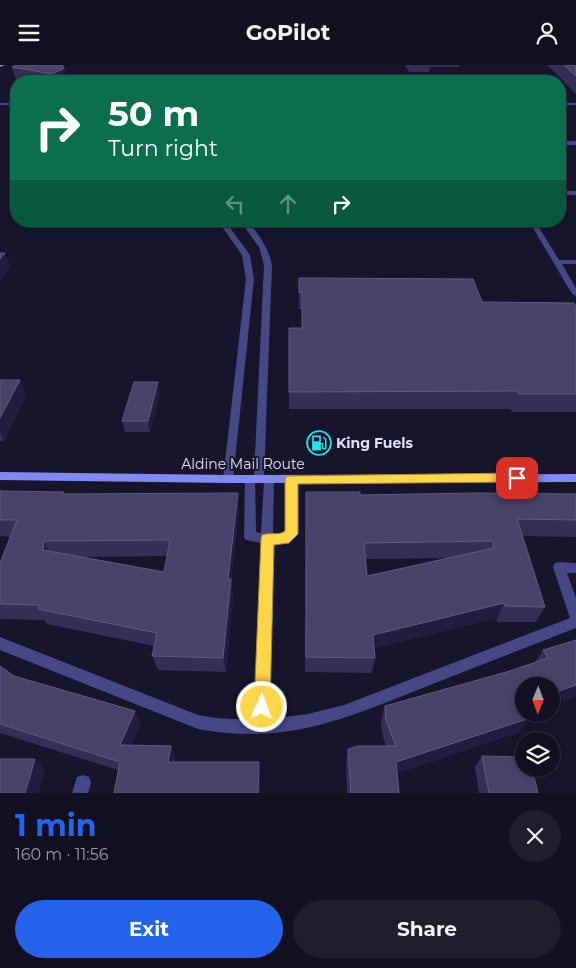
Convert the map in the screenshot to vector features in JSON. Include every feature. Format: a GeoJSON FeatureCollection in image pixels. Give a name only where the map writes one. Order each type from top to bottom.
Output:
{"type":"FeatureCollection","features":[{"type":"Feature","properties":{"kind":"main road","name":"Aldine Mail Route"},"geometry":{"type":"LineString","coordinates":[[0,476],[228,479],[576,477]]}},
{"type":"Feature","properties":{"kind":"street"},"geometry":{"type":"LineString","coordinates":[[225,227],[246,255],[250,279],[228,479]]}},
{"type":"Feature","properties":{"kind":"street"},"geometry":{"type":"LineString","coordinates":[[248,227],[266,253],[268,269],[259,479],[250,537],[284,539],[292,534],[292,479]]}},
{"type":"Feature","properties":{"kind":"street"},"geometry":{"type":"LineString","coordinates":[[536,227],[576,294]]}},
{"type":"Feature","properties":{"kind":"street"},"geometry":{"type":"LineString","coordinates":[[556,262],[576,262]]}},
{"type":"Feature","properties":{"kind":"street"},"geometry":{"type":"LineString","coordinates":[[249,269],[268,269]]}},
{"type":"Feature","properties":{"kind":"street"},"geometry":{"type":"LineString","coordinates":[[259,479],[267,539],[261,726]]}},
{"type":"Feature","properties":{"kind":"street"},"geometry":{"type":"LineString","coordinates":[[576,568],[559,567],[576,617]]}},
{"type":"Feature","properties":{"kind":"street"},"geometry":{"type":"LineString","coordinates":[[0,643],[198,721],[217,726],[261,726],[314,721],[344,712],[576,621]]}},
{"type":"Feature","properties":{"kind":"building"},"geometry":{"type":"Polygon","coordinates":[[[17,65],[63,65],[63,69],[52,74],[12,67],[17,65]]]}},
{"type":"Feature","properties":{"kind":"building"},"geometry":{"type":"Polygon","coordinates":[[[564,65],[576,65],[576,76],[564,65]]]}},
{"type":"Feature","properties":{"kind":"building"},"geometry":{"type":"Polygon","coordinates":[[[299,278],[473,279],[482,302],[574,303],[576,307],[576,394],[518,394],[517,391],[289,392],[289,328],[302,328],[302,292],[299,292],[299,278]]]}},
{"type":"Feature","properties":{"kind":"building"},"geometry":{"type":"Polygon","coordinates":[[[0,380],[20,380],[0,418],[0,380]]]}},
{"type":"Feature","properties":{"kind":"building"},"geometry":{"type":"Polygon","coordinates":[[[134,382],[158,382],[148,421],[122,421],[134,382]]]}},
{"type":"Feature","properties":{"kind":"building"},"geometry":{"type":"Polygon","coordinates":[[[0,491],[64,492],[63,494],[238,493],[228,579],[231,579],[223,658],[152,656],[157,633],[38,609],[40,605],[0,604],[0,563],[17,520],[0,520],[0,491]],[[170,540],[44,541],[43,550],[164,572],[170,540]]]}},
{"type":"Feature","properties":{"kind":"building"},"geometry":{"type":"Polygon","coordinates":[[[306,492],[360,492],[360,495],[576,494],[576,520],[517,519],[545,607],[505,606],[504,603],[373,635],[375,658],[306,657],[306,492]],[[493,541],[364,543],[367,576],[494,548],[493,541]]]}},
{"type":"Feature","properties":{"kind":"building"},"geometry":{"type":"Polygon","coordinates":[[[576,640],[576,685],[560,691],[560,677],[515,677],[515,723],[396,762],[399,793],[351,793],[348,749],[358,746],[396,746],[386,720],[385,706],[510,671],[548,658],[543,650],[576,640]]]}},
{"type":"Feature","properties":{"kind":"building"},"geometry":{"type":"Polygon","coordinates":[[[0,666],[14,676],[135,711],[120,745],[171,746],[168,762],[259,762],[258,793],[114,793],[120,762],[0,724],[0,666]]]}},
{"type":"Feature","properties":{"kind":"building"},"geometry":{"type":"Polygon","coordinates":[[[482,756],[515,757],[515,777],[534,777],[538,793],[489,793],[482,756]]]}},
{"type":"Feature","properties":{"kind":"building"},"geometry":{"type":"Polygon","coordinates":[[[0,759],[35,759],[25,793],[0,793],[0,759]]]}},
{"type":"Feature","properties":{"kind":"place","name":"King Fuels"},"geometry":{"type":"Point","coordinates":[319,443]}},
{"type":"Feature","properties":{"kind":"route"},"geometry":{"type":"LineString","coordinates":[[262,707],[267,539],[284,539],[292,534],[292,479],[517,478]]}}]}
